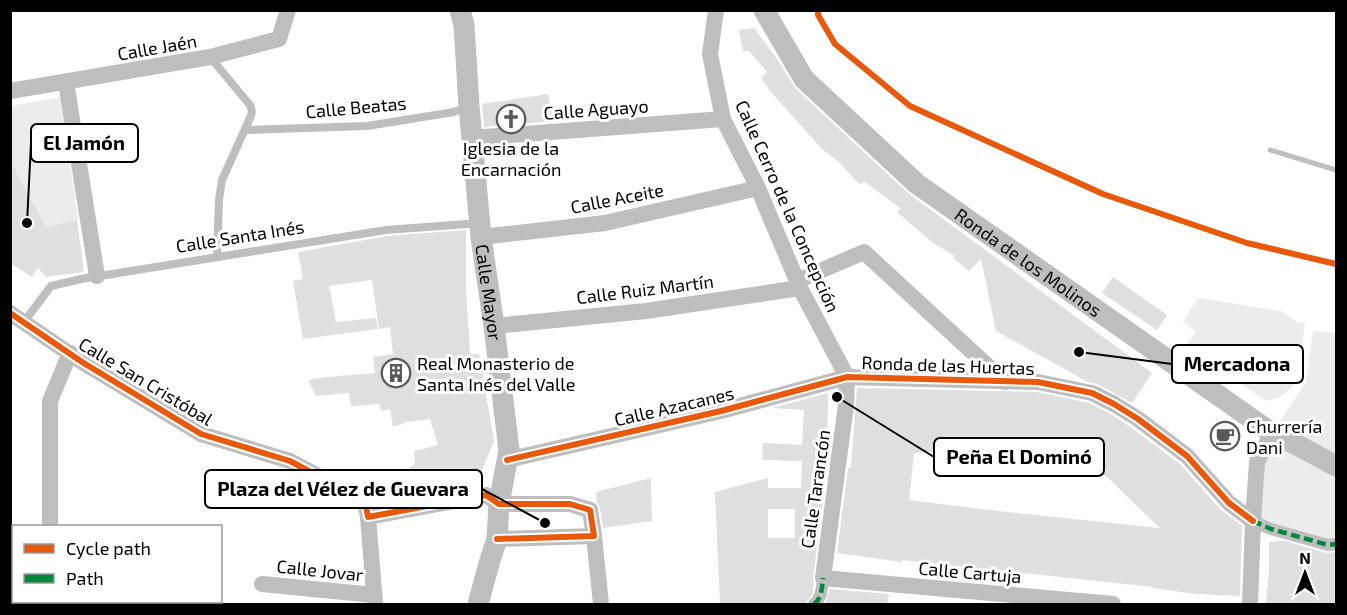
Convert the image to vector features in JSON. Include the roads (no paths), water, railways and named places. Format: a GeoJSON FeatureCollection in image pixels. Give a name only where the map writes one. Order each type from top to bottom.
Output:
{"type":"FeatureCollection","features":[{"type":"Feature","properties":{"kind":"street","name":"Calle Jaén"},"geometry":{"type":"LineString","coordinates":[[10,91],[210,57],[279,39],[288,10]]}},
{"type":"Feature","properties":{"kind":"street","name":"Calle Cerro de la Concepción"},"geometry":{"type":"LineString","coordinates":[[716,10],[710,54],[723,119],[758,188],[799,285],[847,377]]}},
{"type":"Feature","properties":{"kind":"street","name":"Ronda de los Molinos"},"geometry":{"type":"LineString","coordinates":[[764,10],[804,79],[917,184],[1272,433],[1336,466]]}},
{"type":"Feature","properties":{"kind":"street","name":"Calle Mayor"},"geometry":{"type":"LineString","coordinates":[[464,16],[469,106],[481,230],[509,450],[499,504],[497,539],[478,604]]}},
{"type":"Feature","properties":{"kind":"street"},"geometry":{"type":"LineString","coordinates":[[66,82],[98,276]]}},
{"type":"Feature","properties":{"kind":"street","name":"Calle Aguayo"},"geometry":{"type":"LineString","coordinates":[[472,138],[723,119]]}},
{"type":"Feature","properties":{"kind":"street","name":"Calle Aceite"},"geometry":{"type":"LineString","coordinates":[[481,230],[605,223],[758,188]]}},
{"type":"Feature","properties":{"kind":"street","name":"Calle Ruiz Martín"},"geometry":{"type":"LineString","coordinates":[[494,326],[646,310],[799,285],[864,252],[1005,382]]}},
{"type":"Feature","properties":{"kind":"street","name":"Calle San Cristóbal"},"geometry":{"type":"LineString","coordinates":[[17,318],[201,434],[290,461],[365,501],[368,517]]}},
{"type":"Feature","properties":{"kind":"street"},"geometry":{"type":"LineString","coordinates":[[50,525],[50,401],[70,353]]}},
{"type":"Feature","properties":{"kind":"street","name":"Ronda de las Huertas"},"geometry":{"type":"LineString","coordinates":[[847,377],[1038,382],[1092,393],[1138,419],[1187,456],[1229,503],[1253,521],[1271,529],[1336,544]]}},
{"type":"Feature","properties":{"kind":"street","name":"Calle Azacanes"},"geometry":{"type":"LineString","coordinates":[[507,460],[721,411],[847,377]]}},
{"type":"Feature","properties":{"kind":"street","name":"Calle Tarancón"},"geometry":{"type":"LineString","coordinates":[[814,604],[818,602],[823,578],[846,405],[847,377]]}},
{"type":"Feature","properties":{"kind":"street"},"geometry":{"type":"LineString","coordinates":[[1250,604],[1257,462],[1272,433]]}},
{"type":"Feature","properties":{"kind":"street"},"geometry":{"type":"LineString","coordinates":[[375,600],[368,517],[486,495],[499,504],[570,504],[590,510],[601,604]]}},
{"type":"Feature","properties":{"kind":"street"},"geometry":{"type":"LineString","coordinates":[[497,539],[594,536]]}},
{"type":"Feature","properties":{"kind":"street","name":"Calle Cartuja"},"geometry":{"type":"LineString","coordinates":[[823,578],[1113,604]]}},
{"type":"Feature","properties":{"kind":"street","name":"Calle Jovar"},"geometry":{"type":"LineString","coordinates":[[262,584],[375,600]]}},
{"type":"Feature","properties":{"kind":"lane"},"geometry":{"type":"LineString","coordinates":[[210,57],[250,105],[252,112],[222,180],[217,257]]}},
{"type":"Feature","properties":{"kind":"lane","name":"Calle Beatas"},"geometry":{"type":"LineString","coordinates":[[245,130],[367,126],[454,112],[469,106]]}},
{"type":"Feature","properties":{"kind":"lane","name":"Calle Santa Inés"},"geometry":{"type":"LineString","coordinates":[[17,318],[51,286],[98,276],[386,230],[481,230]]}},
{"type":"Feature","properties":{"kind":"waterway"},"geometry":{"type":"LineString","coordinates":[[1270,150],[1336,170]]}},
{"type":"Feature","properties":{"kind":"place","name":"Iglesia de la Encarnación"},"geometry":{"type":"Point","coordinates":[511,119]}},
{"type":"Feature","properties":{"kind":"place","name":"El Jamón"},"geometry":{"type":"Point","coordinates":[27,223]}},
{"type":"Feature","properties":{"kind":"place","name":"Mercadona"},"geometry":{"type":"Point","coordinates":[1079,352]}},
{"type":"Feature","properties":{"kind":"place","name":"Real Monasterio de Santa Inés del Valle"},"geometry":{"type":"Point","coordinates":[396,373]}},
{"type":"Feature","properties":{"kind":"place","name":"Peña El Dominó"},"geometry":{"type":"Point","coordinates":[837,397]}},
{"type":"Feature","properties":{"kind":"place","name":"Churrería Dani"},"geometry":{"type":"Point","coordinates":[1225,436]}},
{"type":"Feature","properties":{"kind":"place","name":"Plaza del Vélez de Guevara"},"geometry":{"type":"Point","coordinates":[545,523]}}]}
